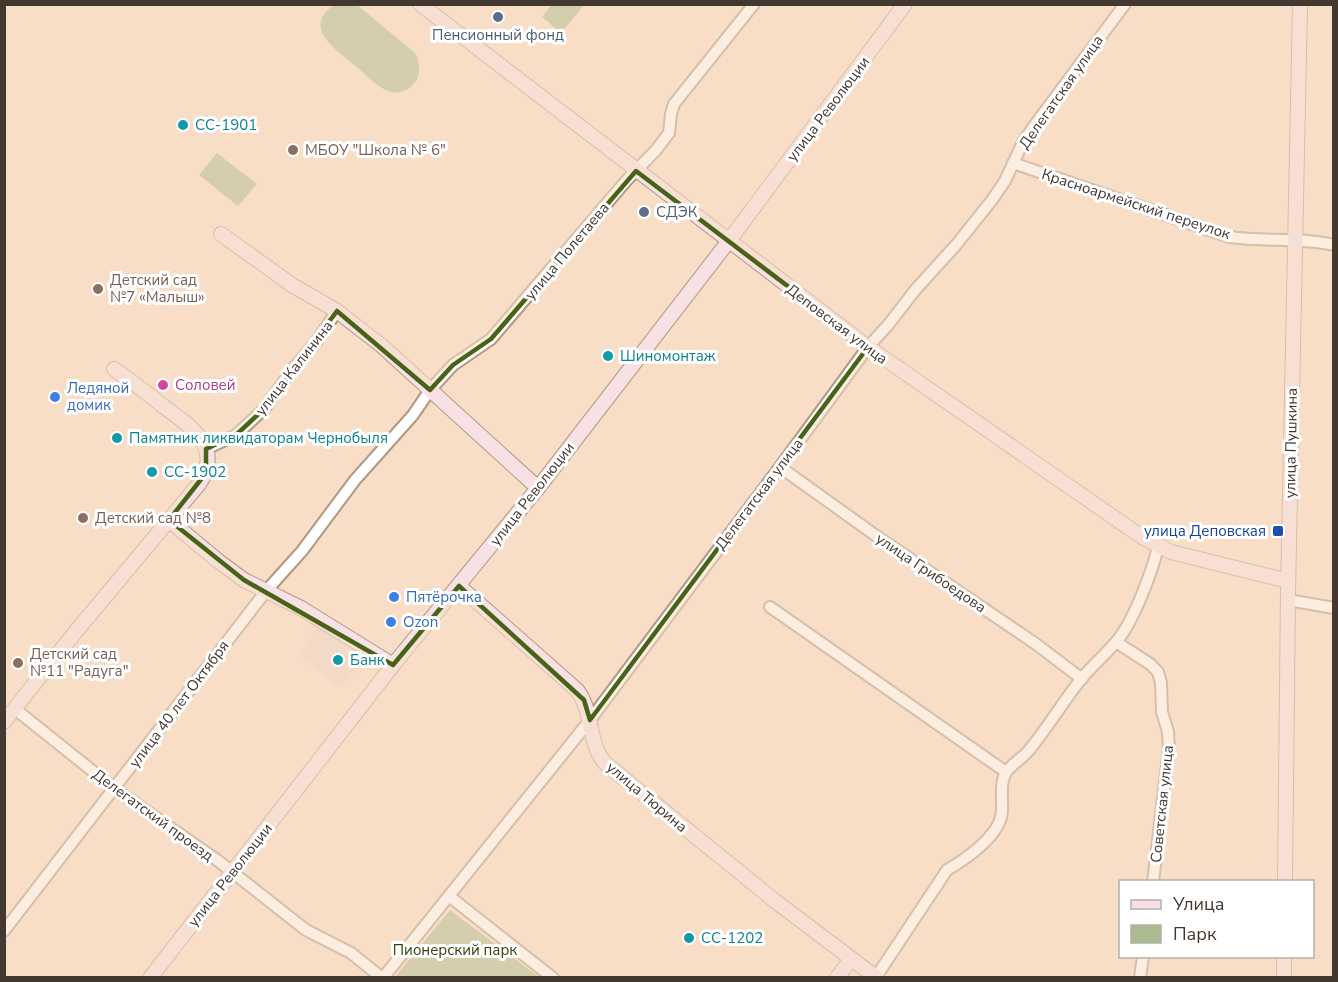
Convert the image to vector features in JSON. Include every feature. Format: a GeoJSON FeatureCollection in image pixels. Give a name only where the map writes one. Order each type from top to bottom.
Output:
{"type":"FeatureCollection","features":[{"type":"Feature","properties":{"kind":"street","name":"Деповская улица"},"geometry":{"type":"LineString","coordinates":[[420,4],[868,347],[1158,547],[1288,581]]}},
{"type":"Feature","properties":{"kind":"street","name":"улица Полетаева"},"geometry":{"type":"LineString","coordinates":[[355,480],[413,415],[430,390],[453,365],[491,339],[669,133],[674,104],[754,4]]}},
{"type":"Feature","properties":{"kind":"street","name":"улица Революции"},"geometry":{"type":"LineString","coordinates":[[150,978],[393,665],[538,488],[728,242],[905,4]]}},
{"type":"Feature","properties":{"kind":"street","name":"Делегатская улица"},"geometry":{"type":"LineString","coordinates":[[382,978],[590,720],[868,347],[985,209],[1005,181],[1023,142],[1125,4]]}},
{"type":"Feature","properties":{"kind":"street","name":"улица Пушкина"},"geometry":{"type":"LineString","coordinates":[[1285,880],[1288,581],[1300,4]]}},
{"type":"Feature","properties":{"kind":"street","name":"Красноармейский переулок"},"geometry":{"type":"LineString","coordinates":[[1013,163],[1230,237],[1266,241],[1295,240],[1334,245]]}},
{"type":"Feature","properties":{"kind":"street"},"geometry":{"type":"LineString","coordinates":[[221,234],[292,285],[337,311],[382,346],[538,488]]}},
{"type":"Feature","properties":{"kind":"street","name":"улица Калинина"},"geometry":{"type":"LineString","coordinates":[[206,449],[236,435],[264,410],[291,371],[312,348],[337,311]]}},
{"type":"Feature","properties":{"kind":"street"},"geometry":{"type":"LineString","coordinates":[[4,722],[206,473],[208,461],[201,437],[114,369]]}},
{"type":"Feature","properties":{"kind":"street","name":"улица Грибоедова"},"geometry":{"type":"LineString","coordinates":[[780,467],[875,535],[980,605],[1082,679]]}},
{"type":"Feature","properties":{"kind":"street","name":"улица 40 лет Октября"},"geometry":{"type":"LineString","coordinates":[[4,931],[266,591],[302,551],[355,480]]}},
{"type":"Feature","properties":{"kind":"street"},"geometry":{"type":"LineString","coordinates":[[169,520],[231,571],[301,608],[393,665]]}},
{"type":"Feature","properties":{"kind":"street"},"geometry":{"type":"LineString","coordinates":[[770,607],[1006,772],[1030,748],[1082,679],[1126,628],[1153,565],[1158,547]]}},
{"type":"Feature","properties":{"kind":"street","name":"улица Тюрина"},"geometry":{"type":"LineString","coordinates":[[459,586],[572,685],[584,700],[595,748],[605,763],[775,901],[876,977],[947,870],[976,849],[1000,822],[1002,783],[1006,772]]}},
{"type":"Feature","properties":{"kind":"street"},"geometry":{"type":"LineString","coordinates":[[1288,600],[1334,608]]}},
{"type":"Feature","properties":{"kind":"street","name":"Советская улица"},"geometry":{"type":"LineString","coordinates":[[1116,642],[1154,668],[1161,683],[1162,712],[1168,732],[1169,748],[1153,880]]}},
{"type":"Feature","properties":{"kind":"street","name":"Делегатский проезд"},"geometry":{"type":"LineString","coordinates":[[15,709],[115,789],[232,872],[306,930],[351,953],[382,978]]}},
{"type":"Feature","properties":{"kind":"street"},"geometry":{"type":"LineString","coordinates":[[449,896],[553,978]]}},
{"type":"Feature","properties":{"kind":"street"},"geometry":{"type":"LineString","coordinates":[[1140,978],[1143,958]]}},
{"type":"Feature","properties":{"kind":"street"},"geometry":{"type":"LineString","coordinates":[[1284,958],[1284,978]]}},
{"type":"Feature","properties":{"kind":"street"},"geometry":{"type":"LineString","coordinates":[[837,978],[851,959]]}},
{"type":"Feature","properties":{"kind":"highlighted area"},"geometry":{"type":"Polygon","coordinates":[[[636,171],[868,347],[590,720],[584,700],[459,586],[393,665],[244,580],[169,520],[206,473],[206,449],[236,435],[264,409],[337,311],[430,390],[453,365],[491,339],[636,171]]]}},
{"type":"Feature","properties":{"kind":"shaded area"},"geometry":{"type":"Polygon","coordinates":[[[318,627],[365,659],[341,688],[299,656],[318,627]]]}},
{"type":"Feature","properties":{"kind":"green space"},"geometry":{"type":"Polygon","coordinates":[[[552,4],[584,5],[561,33],[542,17],[552,4]]]}},
{"type":"Feature","properties":{"kind":"green space"},"geometry":{"type":"Polygon","coordinates":[[[334,5],[357,5],[414,52],[418,59],[419,74],[412,86],[399,92],[391,92],[382,88],[333,47],[322,31],[321,22],[324,14],[334,5]]]}},
{"type":"Feature","properties":{"kind":"green space"},"geometry":{"type":"Polygon","coordinates":[[[217,153],[257,184],[238,206],[199,175],[217,153]]]}},
{"type":"Feature","properties":{"kind":"green space","name":"Пионерский парк"},"geometry":{"type":"Polygon","coordinates":[[[450,910],[539,977],[395,977],[450,910]]]}},
{"type":"Feature","properties":{"kind":"place","name":"Пенсионный фонд"},"geometry":{"type":"Point","coordinates":[498,17]}},
{"type":"Feature","properties":{"kind":"place","name":"СС-1901"},"geometry":{"type":"Point","coordinates":[183,125]}},
{"type":"Feature","properties":{"kind":"place","name":"МБОУ \"Школа № 6\""},"geometry":{"type":"Point","coordinates":[293,150]}},
{"type":"Feature","properties":{"kind":"place","name":"СДЭК"},"geometry":{"type":"Point","coordinates":[644,212]}},
{"type":"Feature","properties":{"kind":"place","name":"Детский сад №7 «Малыш»"},"geometry":{"type":"Point","coordinates":[98,289]}},
{"type":"Feature","properties":{"kind":"place","name":"Шиномонтаж"},"geometry":{"type":"Point","coordinates":[608,356]}},
{"type":"Feature","properties":{"kind":"place","name":"Соловей"},"geometry":{"type":"Point","coordinates":[163,385]}},
{"type":"Feature","properties":{"kind":"place","name":"Ледяной домик"},"geometry":{"type":"Point","coordinates":[55,397]}},
{"type":"Feature","properties":{"kind":"place","name":"Памятник ликвидаторам Чернобыля"},"geometry":{"type":"Point","coordinates":[117,438]}},
{"type":"Feature","properties":{"kind":"place","name":"СС-1902"},"geometry":{"type":"Point","coordinates":[152,472]}},
{"type":"Feature","properties":{"kind":"place","name":"Детский сад №8"},"geometry":{"type":"Point","coordinates":[83,518]}},
{"type":"Feature","properties":{"kind":"place","name":"улица Деповская"},"geometry":{"type":"Point","coordinates":[1278,531]}},
{"type":"Feature","properties":{"kind":"place","name":"Пятёрочка"},"geometry":{"type":"Point","coordinates":[394,597]}},
{"type":"Feature","properties":{"kind":"place","name":"Ozon"},"geometry":{"type":"Point","coordinates":[391,622]}},
{"type":"Feature","properties":{"kind":"place","name":"Банк"},"geometry":{"type":"Point","coordinates":[338,660]}},
{"type":"Feature","properties":{"kind":"place","name":"Детский сад №11 \"Радуга\""},"geometry":{"type":"Point","coordinates":[18,663]}},
{"type":"Feature","properties":{"kind":"place","name":"СС-1202"},"geometry":{"type":"Point","coordinates":[689,938]}}]}
